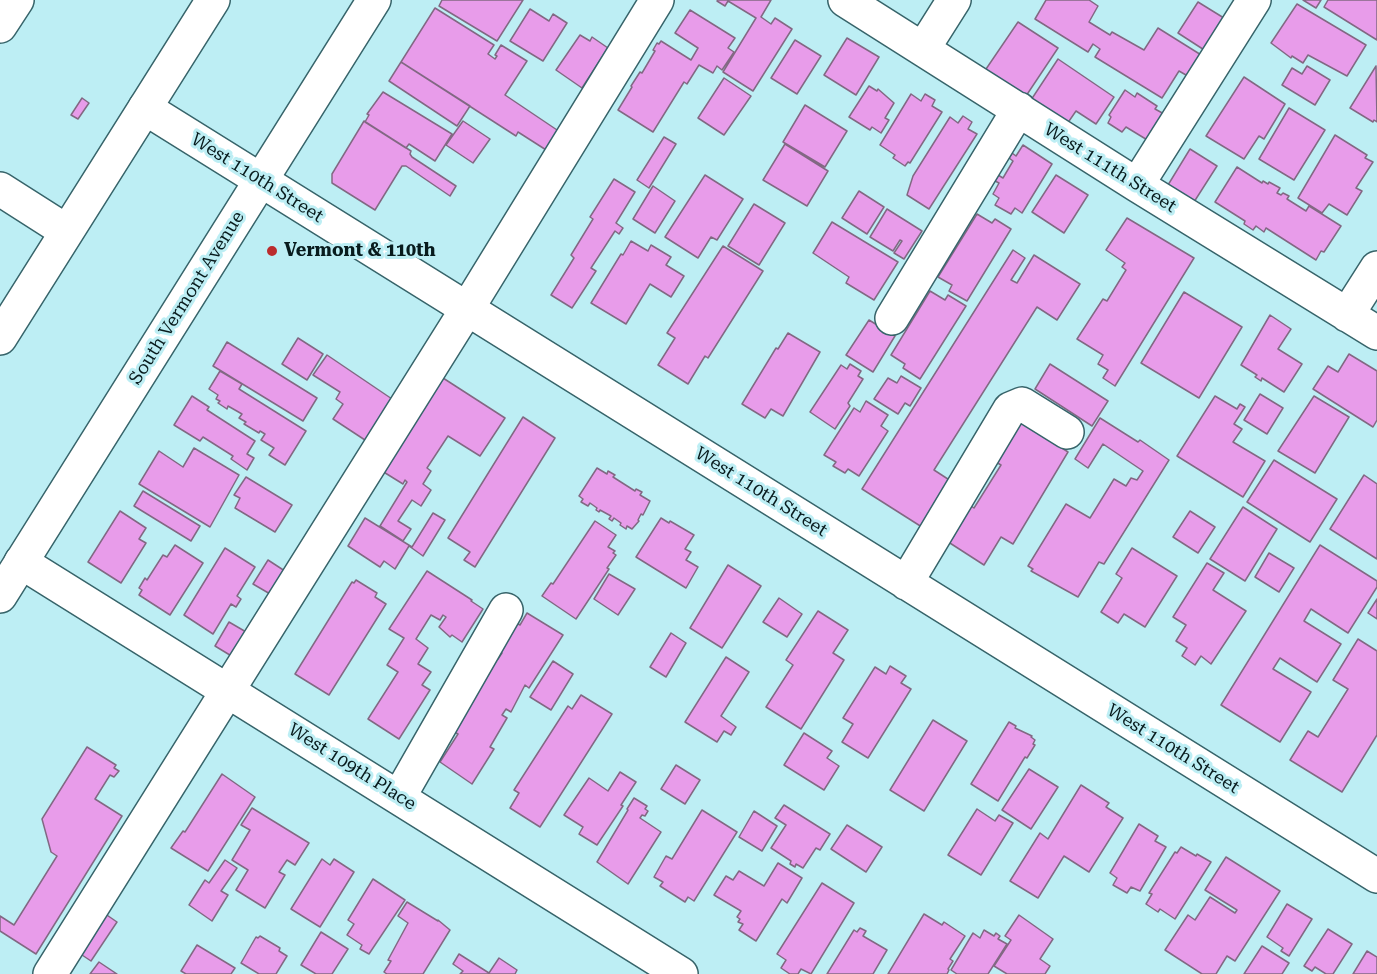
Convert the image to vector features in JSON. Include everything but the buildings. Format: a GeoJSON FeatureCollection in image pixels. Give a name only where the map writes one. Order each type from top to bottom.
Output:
{"type":"FeatureCollection","features":[{"type":"Feature","properties":{"kind":"street"},"geometry":{"type":"LineString","coordinates":[[0,26],[17,0]]}},
{"type":"Feature","properties":{"kind":"street"},"geometry":{"type":"LineString","coordinates":[[0,338],[213,0]]}},
{"type":"Feature","properties":{"kind":"street","name":"South Vermont Avenue"},"geometry":{"type":"LineString","coordinates":[[0,596],[374,0]]}},
{"type":"Feature","properties":{"kind":"street"},"geometry":{"type":"LineString","coordinates":[[50,974],[467,309],[657,0]]}},
{"type":"Feature","properties":{"kind":"street","name":"West 111th Street"},"geometry":{"type":"LineString","coordinates":[[845,0],[1137,185],[1377,333]]}},
{"type":"Feature","properties":{"kind":"street"},"geometry":{"type":"LineString","coordinates":[[923,49],[954,0]]}},
{"type":"Feature","properties":{"kind":"street"},"geometry":{"type":"LineString","coordinates":[[1137,185],[1254,0]]}},
{"type":"Feature","properties":{"kind":"street","name":"West 110th Street"},"geometry":{"type":"LineString","coordinates":[[145,108],[1377,876]]}},
{"type":"Feature","properties":{"kind":"street"},"geometry":{"type":"LineString","coordinates":[[892,318],[1019,109]]}},
{"type":"Feature","properties":{"kind":"street"},"geometry":{"type":"LineString","coordinates":[[0,189],[66,231]]}},
{"type":"Feature","properties":{"kind":"street"},"geometry":{"type":"LineString","coordinates":[[1347,315],[1377,268]]}},
{"type":"Feature","properties":{"kind":"street"},"geometry":{"type":"LineString","coordinates":[[906,583],[1010,409],[1022,404],[1067,432]]}},
{"type":"Feature","properties":{"kind":"street","name":"West 109th Place"},"geometry":{"type":"LineString","coordinates":[[21,562],[681,974]]}},
{"type":"Feature","properties":{"kind":"street"},"geometry":{"type":"LineString","coordinates":[[399,797],[506,610]]}},
{"type":"Feature","properties":{"kind":"place","name":"Vermont & 110th"},"geometry":{"type":"Point","coordinates":[272,251]}}]}
